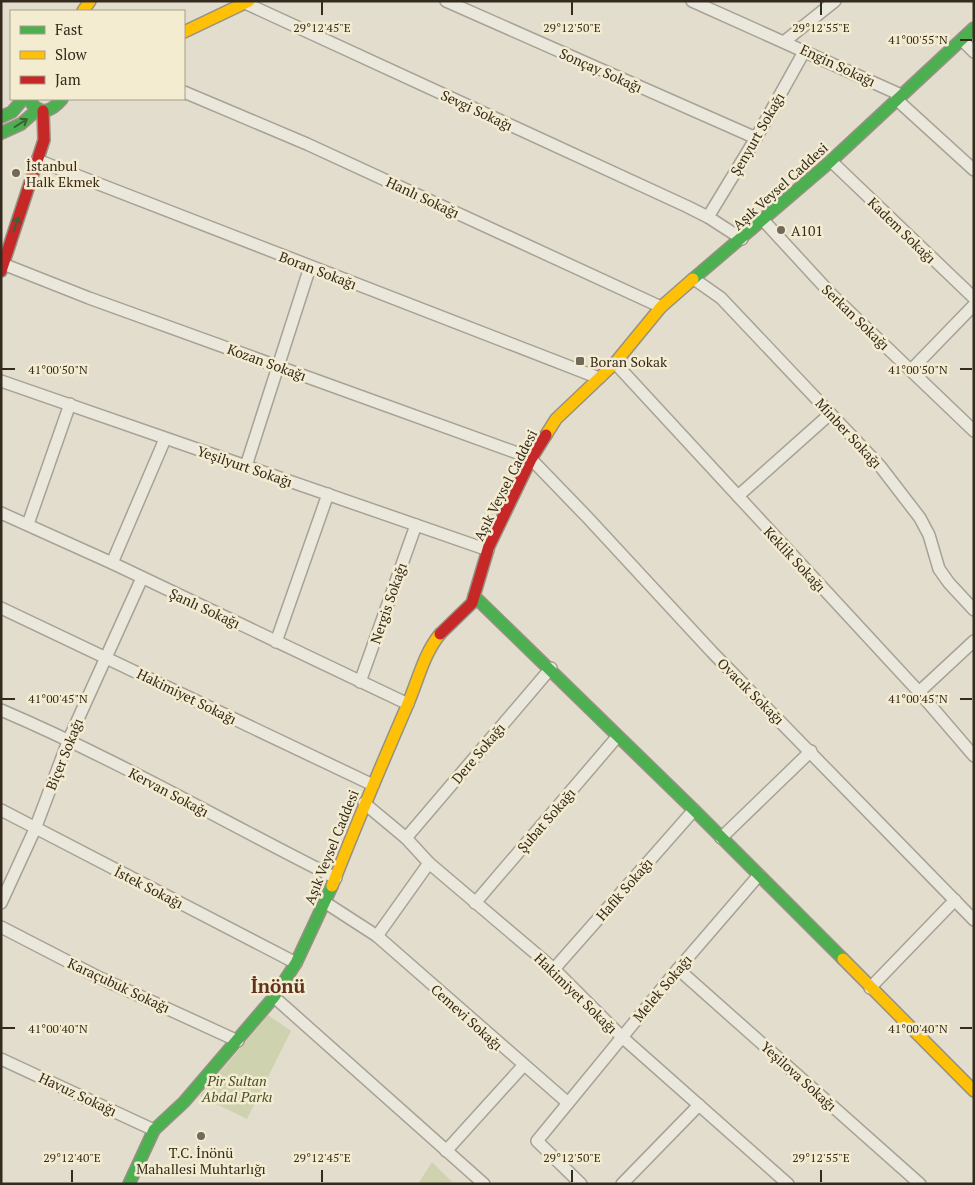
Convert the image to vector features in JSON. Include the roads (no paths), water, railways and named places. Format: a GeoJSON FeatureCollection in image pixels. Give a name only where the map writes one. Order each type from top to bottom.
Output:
{"type":"FeatureCollection","features":[{"type":"Feature","properties":{"kind":"street","name":"Sonçay Sokağı"},"geometry":{"type":"LineString","coordinates":[[446,1],[756,138]]}},
{"type":"Feature","properties":{"kind":"street","name":"Engin Sokağı"},"geometry":{"type":"LineString","coordinates":[[692,1],[805,50],[898,97],[974,170]]}},
{"type":"Feature","properties":{"kind":"street"},"geometry":{"type":"LineString","coordinates":[[785,41],[835,1]]}},
{"type":"Feature","properties":{"kind":"street"},"geometry":{"type":"LineString","coordinates":[[185,32],[247,2]]}},
{"type":"Feature","properties":{"kind":"street","name":"Sevgi Sokağı"},"geometry":{"type":"LineString","coordinates":[[247,2],[708,217],[742,239]]}},
{"type":"Feature","properties":{"kind":"street","name":"Aşık Veysel Caddesi"},"geometry":{"type":"LineString","coordinates":[[128,1184],[154,1130],[184,1102],[238,1041],[274,997],[296,963],[326,904],[364,803],[408,704],[429,648],[443,630],[472,603],[488,550],[531,459],[556,418],[614,363],[661,307],[830,161],[974,28]]}},
{"type":"Feature","properties":{"kind":"street"},"geometry":{"type":"LineString","coordinates":[[962,40],[974,52]]}},
{"type":"Feature","properties":{"kind":"street","name":"Şenyurt Sokağı"},"geometry":{"type":"LineString","coordinates":[[708,217],[756,138],[805,50]]}},
{"type":"Feature","properties":{"kind":"street","name":"Hanlı Sokağı"},"geometry":{"type":"LineString","coordinates":[[185,92],[307,144],[661,307]]}},
{"type":"Feature","properties":{"kind":"street"},"geometry":{"type":"LineString","coordinates":[[1,117],[12,112],[22,100]]}},
{"type":"Feature","properties":{"kind":"street"},"geometry":{"type":"LineString","coordinates":[[30,100],[40,110],[44,140]]}},
{"type":"Feature","properties":{"kind":"street"},"geometry":{"type":"LineString","coordinates":[[1,133],[21,124],[40,110],[49,111],[62,101]]}},
{"type":"Feature","properties":{"kind":"street"},"geometry":{"type":"LineString","coordinates":[[2,267],[44,140],[62,101]]}},
{"type":"Feature","properties":{"kind":"street","name":"Boran Sokağı"},"geometry":{"type":"LineString","coordinates":[[37,160],[599,378]]}},
{"type":"Feature","properties":{"kind":"street","name":"Kadem Sokağı"},"geometry":{"type":"LineString","coordinates":[[830,161],[974,298]]}},
{"type":"Feature","properties":{"kind":"street","name":"Serkan Sokağı"},"geometry":{"type":"LineString","coordinates":[[763,220],[832,295],[974,431]]}},
{"type":"Feature","properties":{"kind":"street","name":"Kozan Sokağı"},"geometry":{"type":"LineString","coordinates":[[2,267],[531,459]]}},
{"type":"Feature","properties":{"kind":"street"},"geometry":{"type":"LineString","coordinates":[[246,466],[310,267]]}},
{"type":"Feature","properties":{"kind":"street","name":"Minber Sokağı"},"geometry":{"type":"LineString","coordinates":[[694,279],[721,298],[880,466],[920,518],[929,535],[939,569],[974,610]]}},
{"type":"Feature","properties":{"kind":"street"},"geometry":{"type":"LineString","coordinates":[[911,370],[974,305]]}},
{"type":"Feature","properties":{"kind":"street","name":"Keklik Sokağı"},"geometry":{"type":"LineString","coordinates":[[614,363],[919,692],[974,756]]}},
{"type":"Feature","properties":{"kind":"street","name":"Yeşilyurt Sokağı"},"geometry":{"type":"LineString","coordinates":[[1,381],[488,550]]}},
{"type":"Feature","properties":{"kind":"street"},"geometry":{"type":"LineString","coordinates":[[28,524],[70,404]]}},
{"type":"Feature","properties":{"kind":"street"},"geometry":{"type":"LineString","coordinates":[[738,496],[830,414]]}},
{"type":"Feature","properties":{"kind":"street"},"geometry":{"type":"LineString","coordinates":[[112,563],[165,439]]}},
{"type":"Feature","properties":{"kind":"street","name":"Ovacık Sokağı"},"geometry":{"type":"LineString","coordinates":[[531,459],[712,652],[811,751],[974,920]]}},
{"type":"Feature","properties":{"kind":"street"},"geometry":{"type":"LineString","coordinates":[[276,642],[328,494]]}},
{"type":"Feature","properties":{"kind":"street","name":"Şanlı Sokağı"},"geometry":{"type":"LineString","coordinates":[[1,513],[112,563],[408,704]]}},
{"type":"Feature","properties":{"kind":"street","name":"Nergis Sokağı"},"geometry":{"type":"LineString","coordinates":[[360,682],[416,525]]}},
{"type":"Feature","properties":{"kind":"street","name":"Biçer Sokağı"},"geometry":{"type":"LineString","coordinates":[[1,903],[35,828],[69,739],[142,578]]}},
{"type":"Feature","properties":{"kind":"street"},"geometry":{"type":"LineString","coordinates":[[474,596],[551,668],[617,737],[694,810],[974,1090]]}},
{"type":"Feature","properties":{"kind":"street","name":"Hakimiyet Sokağı"},"geometry":{"type":"LineString","coordinates":[[1,608],[373,785]]}},
{"type":"Feature","properties":{"kind":"street"},"geometry":{"type":"LineString","coordinates":[[919,692],[974,641]]}},
{"type":"Feature","properties":{"kind":"street","name":"Dere Sokağı"},"geometry":{"type":"LineString","coordinates":[[406,838],[551,668]]}},
{"type":"Feature","properties":{"kind":"street","name":"Kervan Sokağı"},"geometry":{"type":"LineString","coordinates":[[1,710],[69,739],[220,820],[336,878]]}},
{"type":"Feature","properties":{"kind":"street","name":"Şubat Sokağı"},"geometry":{"type":"LineString","coordinates":[[475,903],[617,737]]}},
{"type":"Feature","properties":{"kind":"street"},"geometry":{"type":"LineString","coordinates":[[721,838],[811,751]]}},
{"type":"Feature","properties":{"kind":"street","name":"Hakimiyet Sokağı"},"geometry":{"type":"LineString","coordinates":[[364,803],[406,838],[429,863],[554,969],[622,1037],[788,1184]]}},
{"type":"Feature","properties":{"kind":"street","name":"İstek Sokağı"},"geometry":{"type":"LineString","coordinates":[[1,810],[296,963]]}},
{"type":"Feature","properties":{"kind":"street","name":"Hafik Sokağı"},"geometry":{"type":"LineString","coordinates":[[554,969],[694,810]]}},
{"type":"Feature","properties":{"kind":"street"},"geometry":{"type":"LineString","coordinates":[[377,936],[429,863]]}},
{"type":"Feature","properties":{"kind":"street","name":"Melek Sokağı"},"geometry":{"type":"LineString","coordinates":[[568,1103],[678,969],[759,875]]}},
{"type":"Feature","properties":{"kind":"street"},"geometry":{"type":"LineString","coordinates":[[870,988],[954,900]]}},
{"type":"Feature","properties":{"kind":"street","name":"Cemevi Sokağı"},"geometry":{"type":"LineString","coordinates":[[326,904],[377,936],[523,1066],[568,1103]]}},
{"type":"Feature","properties":{"kind":"street","name":"Karaçubuk Sokağı"},"geometry":{"type":"LineString","coordinates":[[1,927],[96,976],[238,1041]]}},
{"type":"Feature","properties":{"kind":"street","name":"Yeşilova Sokağı"},"geometry":{"type":"LineString","coordinates":[[678,969],[920,1184]]}},
{"type":"Feature","properties":{"kind":"street"},"geometry":{"type":"LineString","coordinates":[[274,997],[484,1184]]}},
{"type":"Feature","properties":{"kind":"street","name":"Havuz Sokağı"},"geometry":{"type":"LineString","coordinates":[[1,1059],[154,1130]]}},
{"type":"Feature","properties":{"kind":"street"},"geometry":{"type":"LineString","coordinates":[[446,1151],[523,1066]]}},
{"type":"Feature","properties":{"kind":"street"},"geometry":{"type":"LineString","coordinates":[[568,1103],[536,1141],[581,1184]]}},
{"type":"Feature","properties":{"kind":"street"},"geometry":{"type":"LineString","coordinates":[[622,1184],[699,1105]]}},
{"type":"Feature","properties":{"kind":"place","name":"İstanbul Halk Ekmek"},"geometry":{"type":"Point","coordinates":[16,173]}},
{"type":"Feature","properties":{"kind":"place","name":"A101"},"geometry":{"type":"Point","coordinates":[781,230]}},
{"type":"Feature","properties":{"kind":"place","name":"Boran Sokak"},"geometry":{"type":"Point","coordinates":[580,361]}},
{"type":"Feature","properties":{"kind":"place","name":"T.C. İnönü Mahallesi Muhtarlığı"},"geometry":{"type":"Point","coordinates":[201,1136]}},
{"type":"Feature","properties":{"kind":"district","name":"İnönü"},"geometry":{"type":"Point","coordinates":[278,985]}},
{"type":"Feature","properties":{"kind":"park label","name":"Pir Sultan Abdal Parkı"},"geometry":{"type":"Point","coordinates":[237,1088]}}]}
